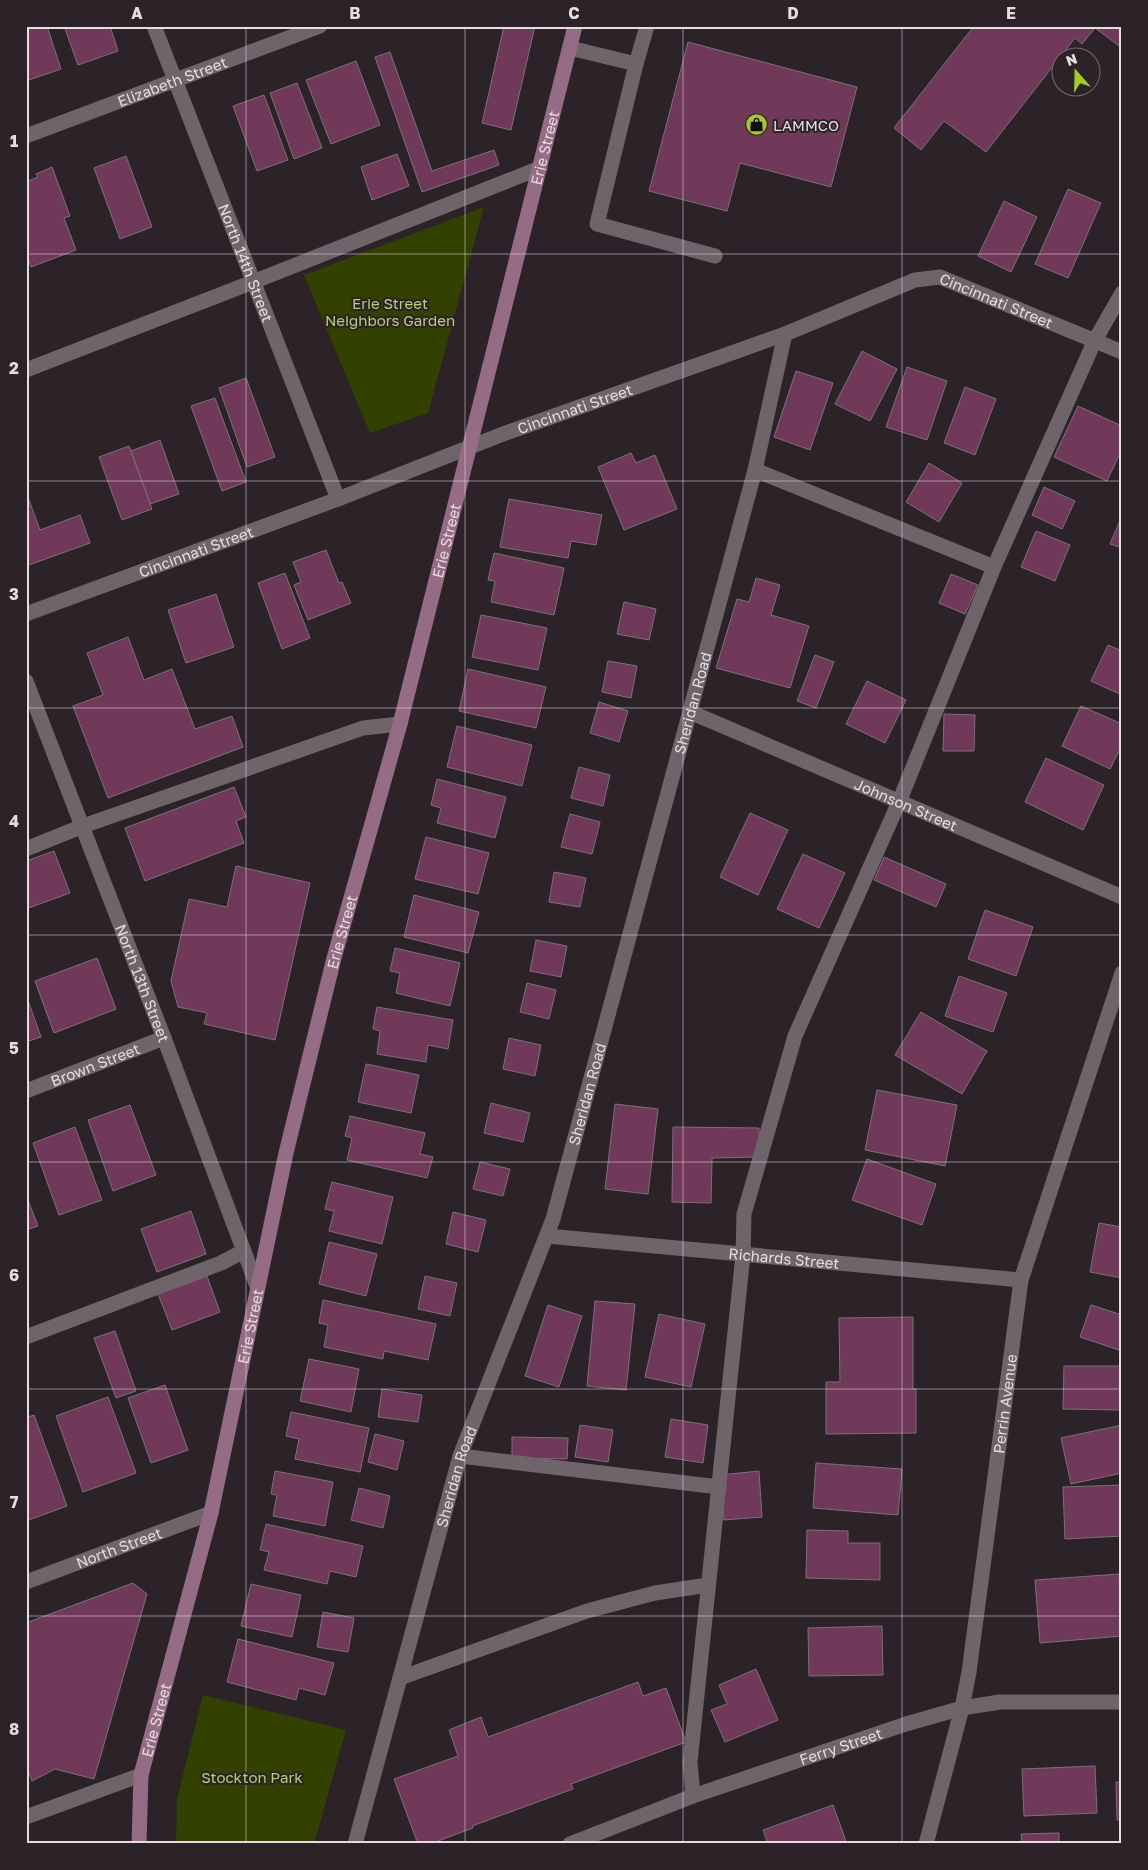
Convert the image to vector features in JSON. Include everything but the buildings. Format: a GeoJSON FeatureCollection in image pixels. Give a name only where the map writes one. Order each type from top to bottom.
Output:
{"type":"FeatureCollection","features":[{"type":"Feature","properties":{"kind":"street","name":"North 14th Street"},"geometry":{"type":"LineString","coordinates":[[154,26],[338,499]]}},
{"type":"Feature","properties":{"kind":"street","name":"Elizabeth Street"},"geometry":{"type":"LineString","coordinates":[[26,136],[320,26]]}},
{"type":"Feature","properties":{"kind":"street","name":"Erie Street"},"geometry":{"type":"LineString","coordinates":[[139,1844],[141,1775],[212,1513],[257,1286],[286,1152],[331,968],[400,724],[575,26]]}},
{"type":"Feature","properties":{"kind":"street"},"geometry":{"type":"LineString","coordinates":[[647,26],[597,224],[715,256]]}},
{"type":"Feature","properties":{"kind":"street"},"geometry":{"type":"LineString","coordinates":[[570,48],[636,64]]}},
{"type":"Feature","properties":{"kind":"street"},"geometry":{"type":"LineString","coordinates":[[26,370],[540,168]]}},
{"type":"Feature","properties":{"kind":"street","name":"Cincinnati Street"},"geometry":{"type":"LineString","coordinates":[[26,614],[338,499],[469,447],[785,334],[915,280],[940,277],[1122,352]]}},
{"type":"Feature","properties":{"kind":"street"},"geometry":{"type":"LineString","coordinates":[[693,1796],[690,1762],[743,1254],[744,1214],[796,1036],[899,802],[994,567],[1095,340],[1122,293]]}},
{"type":"Feature","properties":{"kind":"street","name":"Sheridan Road"},"geometry":{"type":"LineString","coordinates":[[355,1844],[460,1456],[556,1210],[756,470],[785,334]]}},
{"type":"Feature","properties":{"kind":"street"},"geometry":{"type":"LineString","coordinates":[[756,470],[994,567]]}},
{"type":"Feature","properties":{"kind":"street","name":"North 13th Street"},"geometry":{"type":"LineString","coordinates":[[26,681],[164,1038],[257,1286]]}},
{"type":"Feature","properties":{"kind":"street","name":"Johnson Street"},"geometry":{"type":"LineString","coordinates":[[690,712],[1122,897]]}},
{"type":"Feature","properties":{"kind":"street"},"geometry":{"type":"LineString","coordinates":[[26,848],[83,826],[363,728],[400,724]]}},
{"type":"Feature","properties":{"kind":"street","name":"Perrin Avenue"},"geometry":{"type":"LineString","coordinates":[[926,1844],[962,1708],[970,1662],[1021,1280],[1122,973]]}},
{"type":"Feature","properties":{"kind":"street","name":"Brown Street"},"geometry":{"type":"LineString","coordinates":[[26,1091],[164,1038]]}},
{"type":"Feature","properties":{"kind":"street","name":"Richards Street"},"geometry":{"type":"LineString","coordinates":[[547,1236],[1021,1280]]}},
{"type":"Feature","properties":{"kind":"street"},"geometry":{"type":"LineString","coordinates":[[26,1336],[221,1263],[244,1251]]}},
{"type":"Feature","properties":{"kind":"street"},"geometry":{"type":"LineString","coordinates":[[460,1456],[719,1487]]}},
{"type":"Feature","properties":{"kind":"street","name":"North Street"},"geometry":{"type":"LineString","coordinates":[[26,1582],[212,1513]]}},
{"type":"Feature","properties":{"kind":"street"},"geometry":{"type":"LineString","coordinates":[[400,1678],[587,1611],[655,1593],[708,1585]]}},
{"type":"Feature","properties":{"kind":"street","name":"Ferry Street"},"geometry":{"type":"LineString","coordinates":[[570,1844],[693,1796],[906,1724],[962,1708],[1000,1702],[1122,1702]]}},
{"type":"Feature","properties":{"kind":"street"},"geometry":{"type":"LineString","coordinates":[[26,1817],[141,1775]]}},
{"type":"Feature","properties":{"kind":"green space","name":"Erie Street Neighbors Garden"},"geometry":{"type":"Polygon","coordinates":[[[484,207],[428,413],[370,433],[304,275],[484,207]]]}},
{"type":"Feature","properties":{"kind":"green space","name":"Stockton Park"},"geometry":{"type":"Polygon","coordinates":[[[203,1695],[346,1730],[314,1844],[176,1844],[177,1799],[203,1695]]]}},
{"type":"Feature","properties":{"kind":"place","name":"LAMMCO"},"geometry":{"type":"Point","coordinates":[757,125]}}]}
